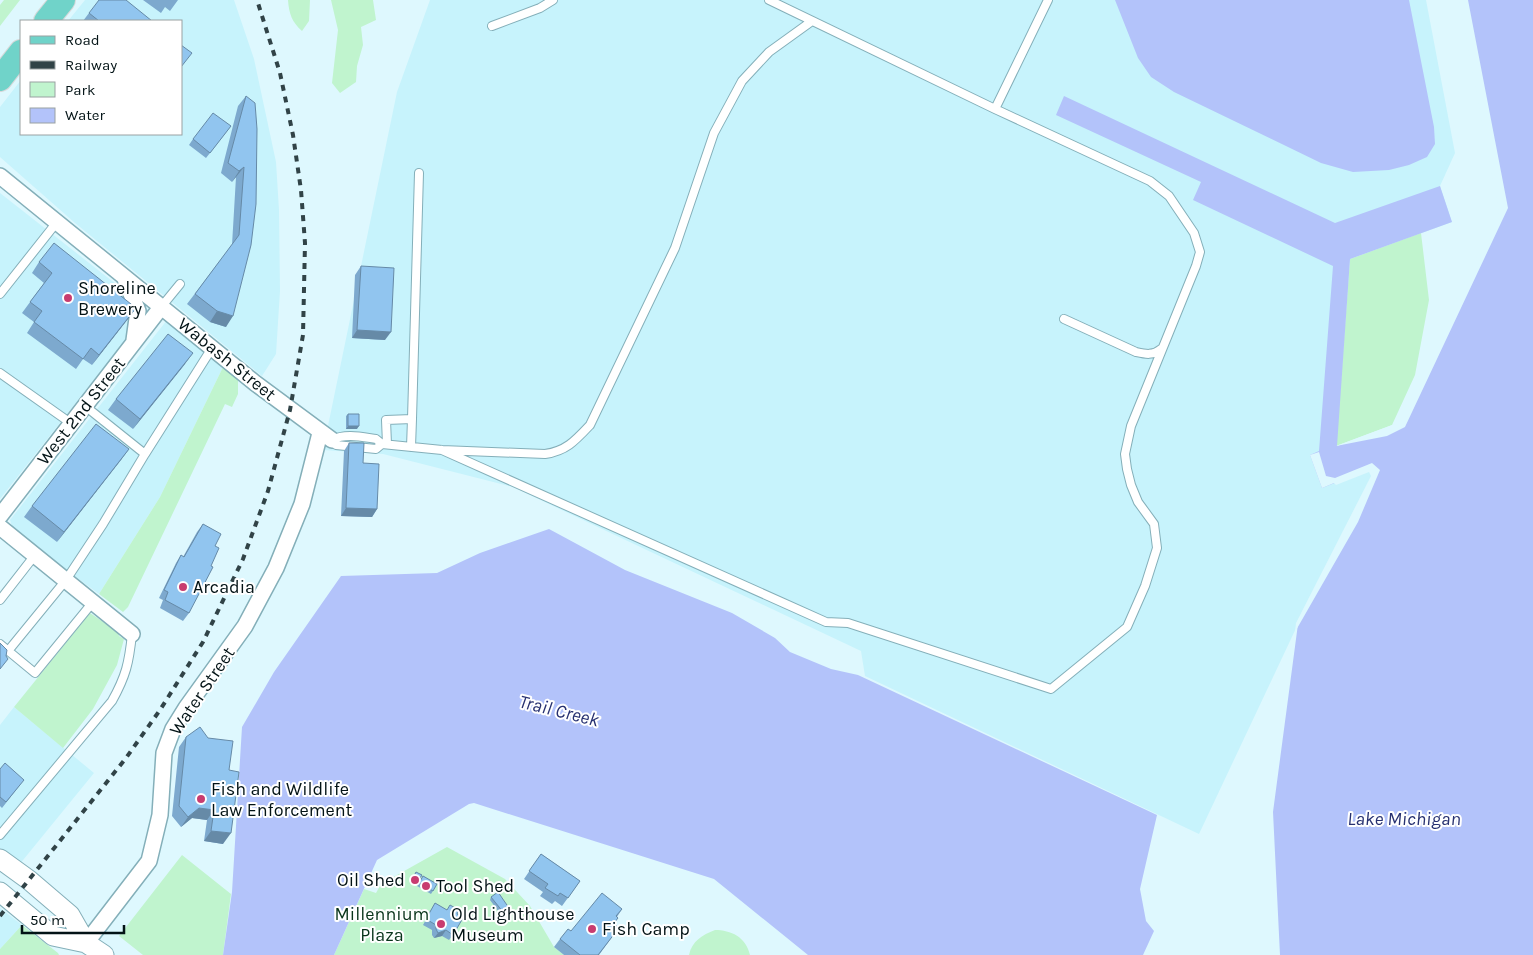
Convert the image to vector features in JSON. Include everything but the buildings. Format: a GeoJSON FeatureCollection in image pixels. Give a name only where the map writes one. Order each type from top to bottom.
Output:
{"type":"FeatureCollection","features":[{"type":"Feature","properties":{"kind":"main road"},"geometry":{"type":"LineString","coordinates":[[47,20],[63,0]]}},
{"type":"Feature","properties":{"kind":"main road"},"geometry":{"type":"LineString","coordinates":[[0,78],[20,53]]}},
{"type":"Feature","properties":{"kind":"street","name":"Wabash Street"},"geometry":{"type":"LineString","coordinates":[[0,176],[212,348],[326,437]]}},
{"type":"Feature","properties":{"kind":"street","name":"Wabash Street"},"geometry":{"type":"LineString","coordinates":[[123,275],[138,311],[134,342]]}},
{"type":"Feature","properties":{"kind":"street","name":"West 2nd Street"},"geometry":{"type":"LineString","coordinates":[[0,516],[162,306]]}},
{"type":"Feature","properties":{"kind":"street","name":"Water Street"},"geometry":{"type":"LineString","coordinates":[[84,946],[149,861],[160,815],[164,753],[173,729],[245,626],[276,568],[326,437]]}},
{"type":"Feature","properties":{"kind":"street"},"geometry":{"type":"LineString","coordinates":[[0,528],[132,634]]}},
{"type":"Feature","properties":{"kind":"street"},"geometry":{"type":"LineString","coordinates":[[0,859],[70,915],[84,946]]}},
{"type":"Feature","properties":{"kind":"street"},"geometry":{"type":"LineString","coordinates":[[0,892],[53,936],[104,955]]}},
{"type":"Feature","properties":{"kind":"lane"},"geometry":{"type":"LineString","coordinates":[[492,26],[540,8],[553,0]]}},
{"type":"Feature","properties":{"kind":"lane"},"geometry":{"type":"LineString","coordinates":[[442,450],[826,622],[848,623],[1051,689],[1127,627],[1145,586],[1157,548],[1154,524],[1138,502],[1131,485],[1125,454],[1131,426],[1196,266],[1200,252],[1194,232],[1169,196],[1150,181],[769,0]]}},
{"type":"Feature","properties":{"kind":"lane"},"geometry":{"type":"LineString","coordinates":[[995,109],[1048,0]]}},
{"type":"Feature","properties":{"kind":"lane"},"geometry":{"type":"LineString","coordinates":[[326,437],[340,436],[376,439],[384,444],[442,450],[545,454],[560,452],[576,440],[590,426],[675,248],[714,133],[742,81],[769,52],[812,21]]}},
{"type":"Feature","properties":{"kind":"lane"},"geometry":{"type":"LineString","coordinates":[[410,447],[419,173]]}},
{"type":"Feature","properties":{"kind":"lane"},"geometry":{"type":"LineString","coordinates":[[0,294],[57,222]]}},
{"type":"Feature","properties":{"kind":"lane"},"geometry":{"type":"LineString","coordinates":[[162,306],[180,284]]}},
{"type":"Feature","properties":{"kind":"lane"},"geometry":{"type":"LineString","coordinates":[[1064,319],[1136,352],[1148,355],[1157,353],[1162,348]]}},
{"type":"Feature","properties":{"kind":"lane"},"geometry":{"type":"LineString","coordinates":[[8,650],[66,580],[212,348]]}},
{"type":"Feature","properties":{"kind":"lane"},"geometry":{"type":"LineString","coordinates":[[0,373],[72,424]]}},
{"type":"Feature","properties":{"kind":"lane"},"geometry":{"type":"LineString","coordinates":[[85,406],[145,454]]}},
{"type":"Feature","properties":{"kind":"lane"},"geometry":{"type":"LineString","coordinates":[[384,444],[386,420],[412,419]]}},
{"type":"Feature","properties":{"kind":"lane"},"geometry":{"type":"LineString","coordinates":[[0,600],[35,555]]}},
{"type":"Feature","properties":{"kind":"lane"},"geometry":{"type":"LineString","coordinates":[[0,644],[35,673],[93,602]]}},
{"type":"Feature","properties":{"kind":"lane"},"geometry":{"type":"LineString","coordinates":[[0,834],[112,701],[124,679],[130,656],[132,634]]}},
{"type":"Feature","properties":{"kind":"shaded area"},"geometry":{"type":"Polygon","coordinates":[[[85,0],[234,0],[254,59],[276,162],[279,210],[280,291],[276,354],[262,376],[75,223],[0,157],[0,107],[20,81],[20,135],[182,135],[182,20],[69,20],[85,0]]]}},
{"type":"Feature","properties":{"kind":"shaded area"},"geometry":{"type":"Polygon","coordinates":[[[430,0],[1426,0],[1455,153],[1440,186],[1452,222],[1350,259],[1336,446],[1310,455],[1371,469],[1374,476],[1298,624],[1199,834],[865,676],[861,651],[513,487],[383,454],[323,450],[397,92],[430,0]]]}},
{"type":"Feature","properties":{"kind":"shaded area"},"geometry":{"type":"Polygon","coordinates":[[[0,193],[149,310],[0,499],[0,193]]]}},
{"type":"Feature","properties":{"kind":"shaded area"},"geometry":{"type":"Polygon","coordinates":[[[167,320],[224,365],[160,497],[99,594],[24,539],[13,529],[10,520],[167,320]]]}},
{"type":"Feature","properties":{"kind":"shaded area"},"geometry":{"type":"Polygon","coordinates":[[[14,707],[94,773],[19,865],[0,849],[0,725],[14,707]]]}},
{"type":"Feature","properties":{"kind":"shaded area"},"geometry":{"type":"Polygon","coordinates":[[[0,908],[22,925],[0,949],[0,908]]]}},
{"type":"Feature","properties":{"kind":"green space"},"geometry":{"type":"Polygon","coordinates":[[[4,0],[20,0],[0,26],[0,5],[4,0]]]}},
{"type":"Feature","properties":{"kind":"green space"},"geometry":{"type":"Polygon","coordinates":[[[288,0],[310,0],[309,21],[302,31],[292,17],[288,0]]]}},
{"type":"Feature","properties":{"kind":"green space"},"geometry":{"type":"Polygon","coordinates":[[[331,0],[373,0],[376,20],[361,27],[363,45],[357,66],[356,82],[340,93],[332,83],[338,30],[331,0]]]}},
{"type":"Feature","properties":{"kind":"green space"},"geometry":{"type":"Polygon","coordinates":[[[1421,233],[1429,300],[1415,375],[1392,425],[1336,446],[1350,259],[1421,233]]]}},
{"type":"Feature","properties":{"kind":"green space"},"geometry":{"type":"Polygon","coordinates":[[[224,365],[238,378],[238,394],[232,407],[225,404],[128,607],[123,612],[99,594],[160,497],[224,365]]]}},
{"type":"Feature","properties":{"kind":"green space"},"geometry":{"type":"Polygon","coordinates":[[[90,613],[118,632],[119,636],[124,639],[117,665],[93,709],[63,748],[14,707],[90,613]]]}},
{"type":"Feature","properties":{"kind":"green space","name":"Millennium Plaza"},"geometry":{"type":"Polygon","coordinates":[[[447,847],[505,879],[530,906],[554,947],[564,955],[334,955],[364,889],[376,893],[381,884],[447,847]]]}},
{"type":"Feature","properties":{"kind":"green space"},"geometry":{"type":"Polygon","coordinates":[[[182,855],[231,894],[223,955],[143,955],[119,936],[182,855]]]}},
{"type":"Feature","properties":{"kind":"green space"},"geometry":{"type":"Polygon","coordinates":[[[22,925],[59,955],[0,955],[0,949],[22,925]]]}},
{"type":"Feature","properties":{"kind":"green space"},"geometry":{"type":"Polygon","coordinates":[[[715,930],[727,931],[737,936],[745,944],[750,955],[689,955],[692,946],[698,939],[715,930]]]}},
{"type":"Feature","properties":{"kind":"water"},"geometry":{"type":"Polygon","coordinates":[[[1115,0],[1409,0],[1434,127],[1435,144],[1427,157],[1409,165],[1389,170],[1353,172],[1321,163],[1174,92],[1151,77],[1138,58],[1115,0]]]}},
{"type":"Feature","properties":{"kind":"water","name":"Lake Michigan"},"geometry":{"type":"Polygon","coordinates":[[[1461,0],[1533,0],[1533,955],[1280,955],[1273,812],[1298,624],[1374,476],[1370,469],[1322,488],[1310,455],[1319,451],[1333,266],[1193,200],[1201,182],[1056,115],[1064,96],[1335,223],[1440,186],[1452,222],[1350,259],[1337,446],[1397,426],[1501,212],[1461,0]]]}},
{"type":"Feature","properties":{"kind":"water","name":"Trail Creek"},"geometry":{"type":"Polygon","coordinates":[[[549,529],[625,570],[732,613],[775,638],[790,652],[831,669],[858,675],[1157,815],[1140,889],[1146,921],[1154,931],[1143,955],[808,955],[714,879],[474,803],[469,804],[377,860],[334,955],[223,955],[232,892],[242,727],[274,672],[341,576],[437,573],[480,553],[549,529]]]}},
{"type":"Feature","properties":{"kind":"pier"},"geometry":{"type":"Polygon","coordinates":[[[1459,0],[1468,0],[1508,208],[1405,427],[1387,436],[1336,446],[1395,424],[1499,212],[1459,0]]]}},
{"type":"Feature","properties":{"kind":"pier"},"geometry":{"type":"Polygon","coordinates":[[[1319,452],[1326,476],[1335,478],[1372,463],[1380,470],[1358,522],[1295,632],[1296,623],[1371,476],[1369,472],[1336,485],[1334,483],[1322,488],[1310,455],[1319,452]]]}},
{"type":"Feature","properties":{"kind":"railway"},"geometry":{"type":"LineString","coordinates":[[0,916],[126,758],[160,710],[203,642],[243,559],[268,491],[290,410],[303,335],[305,243],[301,190],[293,135],[280,73],[257,0]]}},
{"type":"Feature","properties":{"kind":"place","name":"Shoreline Brewery"},"geometry":{"type":"Point","coordinates":[68,298]}},
{"type":"Feature","properties":{"kind":"place","name":"Arcadia"},"geometry":{"type":"Point","coordinates":[183,587]}},
{"type":"Feature","properties":{"kind":"place","name":"Fish and Wildlife Law Enforcement"},"geometry":{"type":"Point","coordinates":[201,799]}},
{"type":"Feature","properties":{"kind":"place","name":"Oil Shed"},"geometry":{"type":"Point","coordinates":[415,880]}},
{"type":"Feature","properties":{"kind":"place","name":"Tool Shed"},"geometry":{"type":"Point","coordinates":[426,886]}},
{"type":"Feature","properties":{"kind":"place","name":"Old Lighthouse Museum"},"geometry":{"type":"Point","coordinates":[441,924]}},
{"type":"Feature","properties":{"kind":"place","name":"Fish Camp"},"geometry":{"type":"Point","coordinates":[592,929]}}]}
